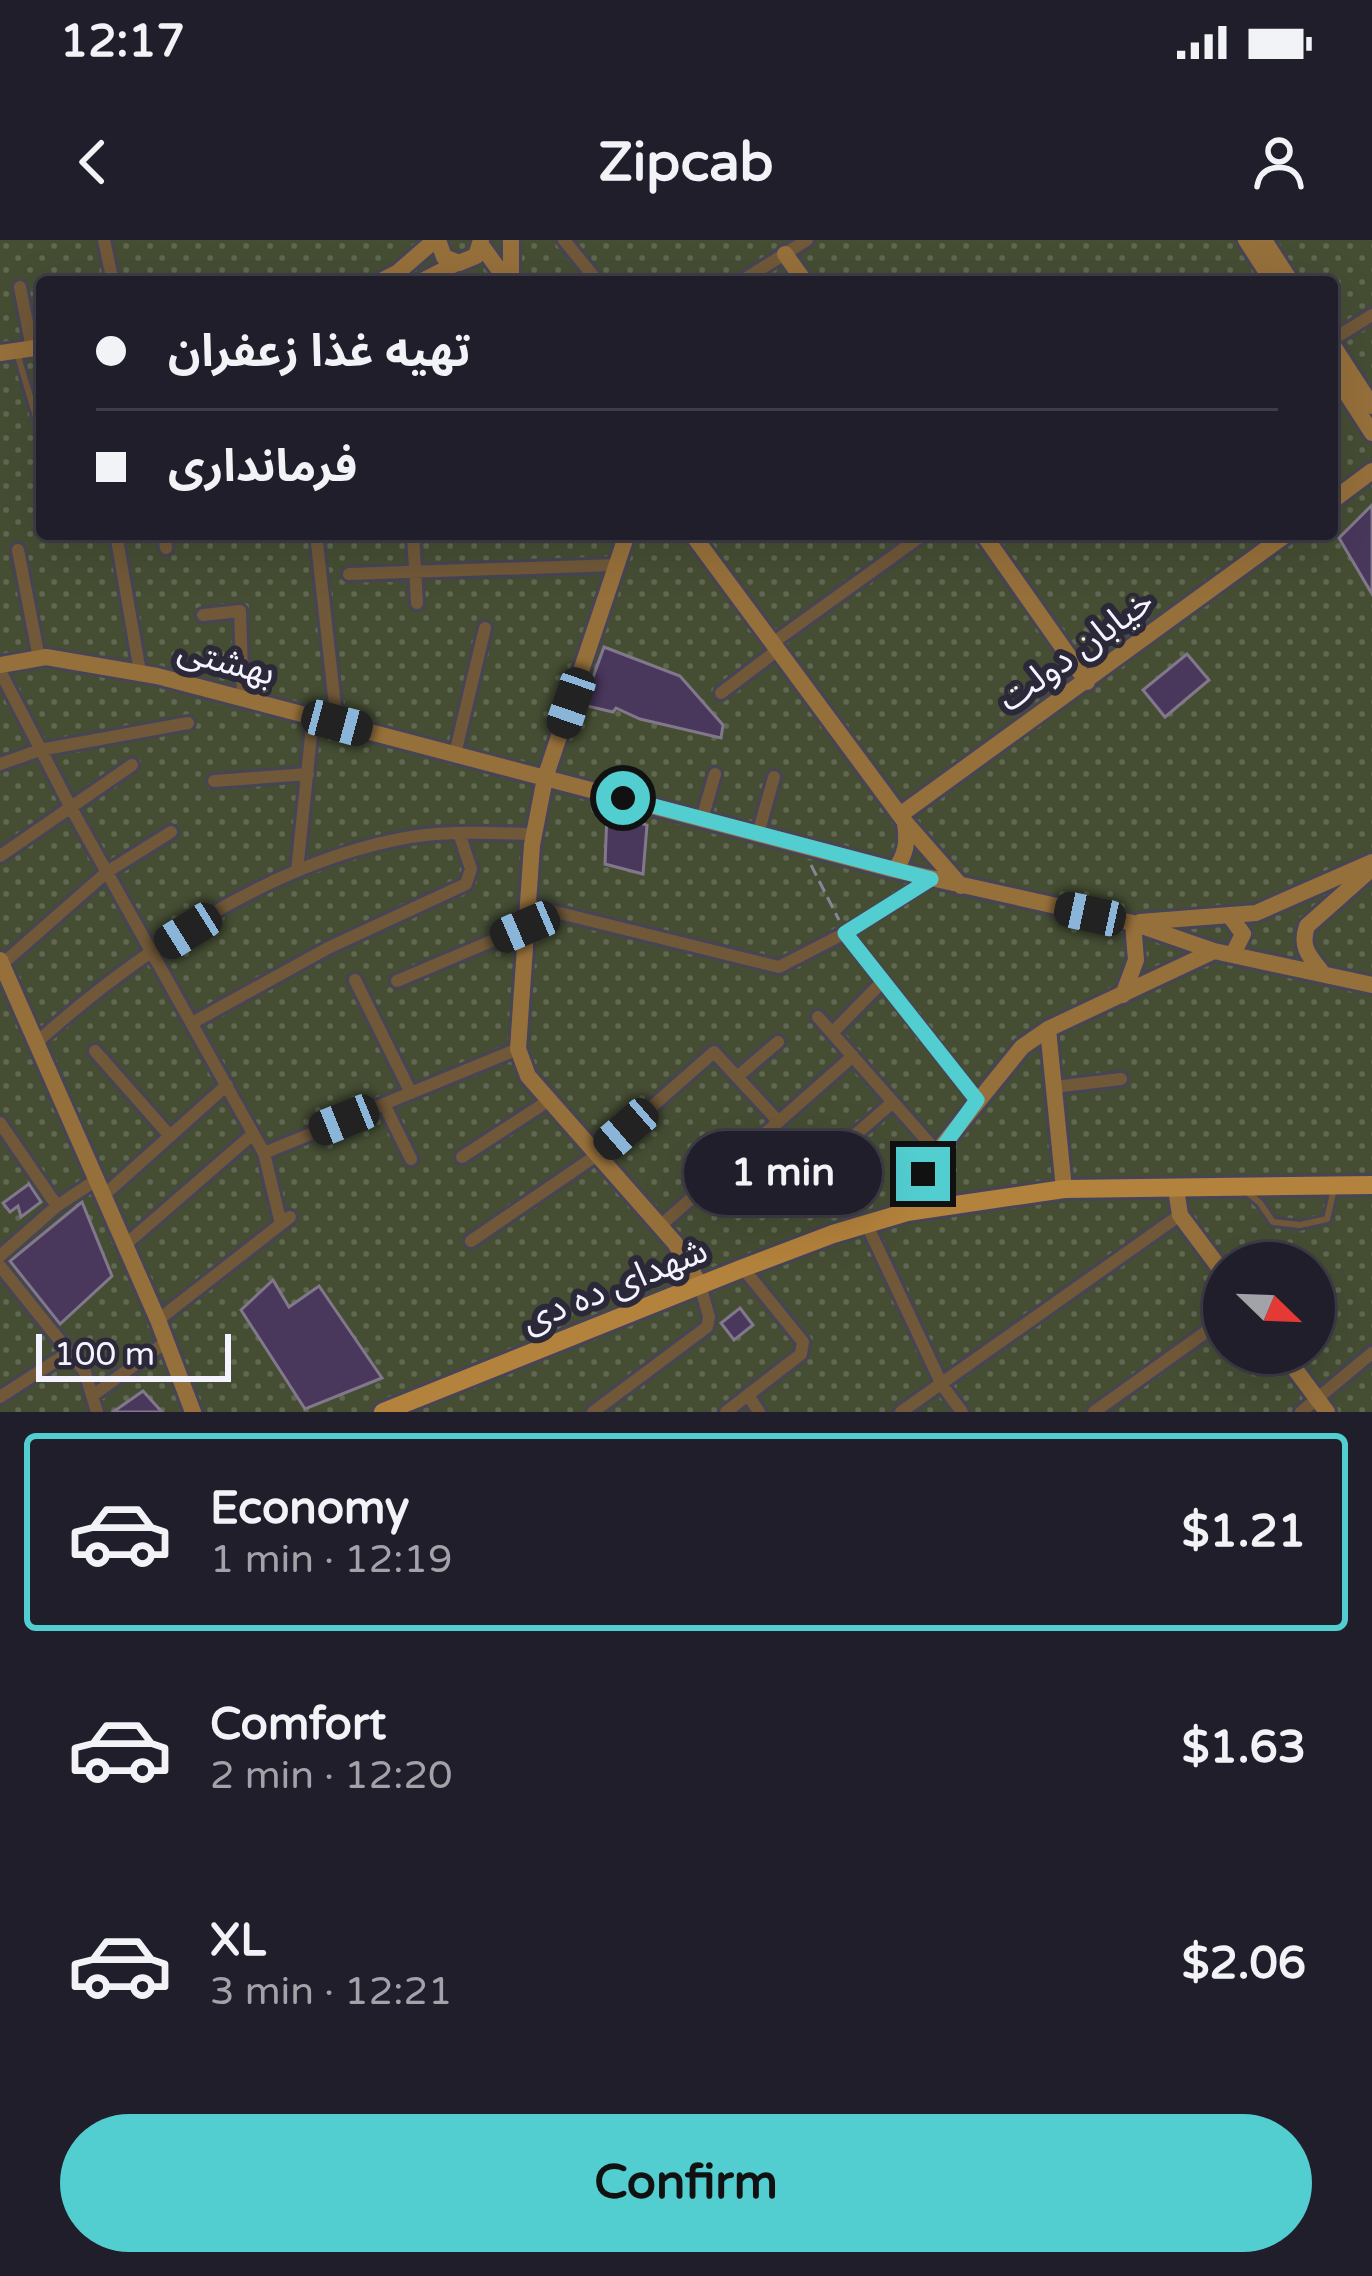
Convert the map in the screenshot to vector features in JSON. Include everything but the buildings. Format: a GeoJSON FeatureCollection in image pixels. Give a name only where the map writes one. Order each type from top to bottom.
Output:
{"type":"FeatureCollection","features":[{"type":"Feature","properties":{"kind":"main road"},"geometry":{"type":"LineString","coordinates":[[391,276],[437,240],[444,257],[458,263],[468,276]]}},
{"type":"Feature","properties":{"kind":"main road"},"geometry":{"type":"LineString","coordinates":[[509,276],[511,240]]}},
{"type":"Feature","properties":{"kind":"main road"},"geometry":{"type":"LineString","coordinates":[[1246,240],[1270,276]]}},
{"type":"Feature","properties":{"kind":"main road"},"geometry":{"type":"LineString","coordinates":[[1264,240],[1287,276]]}},
{"type":"Feature","properties":{"kind":"main road"},"geometry":{"type":"LineString","coordinates":[[432,276],[471,260],[481,241],[505,276]]}},
{"type":"Feature","properties":{"kind":"main road"},"geometry":{"type":"LineString","coordinates":[[785,254],[801,276]]}},
{"type":"Feature","properties":{"kind":"main road"},"geometry":{"type":"LineString","coordinates":[[1338,352],[1372,406]]}},
{"type":"Feature","properties":{"kind":"main road"},"geometry":{"type":"LineString","coordinates":[[1338,380],[1372,433]]}},
{"type":"Feature","properties":{"kind":"main road"},"geometry":{"type":"LineString","coordinates":[[1338,496],[1372,471]]}},
{"type":"Feature","properties":{"kind":"main road"},"geometry":{"type":"LineString","coordinates":[[625,540],[544,778],[527,905],[518,1049],[528,1076],[660,1226],[700,1285]]}},
{"type":"Feature","properties":{"kind":"main road"},"geometry":{"type":"LineString","coordinates":[[696,540],[903,819],[961,886]]}},
{"type":"Feature","properties":{"kind":"main road"},"geometry":{"type":"LineString","coordinates":[[987,540],[1087,682]]}},
{"type":"Feature","properties":{"kind":"main road","name":"خیابان دولت"},"geometry":{"type":"LineString","coordinates":[[903,819],[1279,540]]}},
{"type":"Feature","properties":{"kind":"main road","name":"بهشتی"},"geometry":{"type":"LineString","coordinates":[[0,668],[39,658],[140,672],[895,870],[1133,923]]}},
{"type":"Feature","properties":{"kind":"main road"},"geometry":{"type":"LineString","coordinates":[[895,870],[908,839],[903,819]]}},
{"type":"Feature","properties":{"kind":"main road"},"geometry":{"type":"LineString","coordinates":[[1133,923],[1256,913],[1372,865]]}},
{"type":"Feature","properties":{"kind":"main road"},"geometry":{"type":"LineString","coordinates":[[1321,971],[1306,952],[1307,926],[1372,865]]}},
{"type":"Feature","properties":{"kind":"main road"},"geometry":{"type":"LineString","coordinates":[[1230,916],[1243,934],[1233,954]]}},
{"type":"Feature","properties":{"kind":"main road"},"geometry":{"type":"LineString","coordinates":[[1133,923],[1214,951],[1372,985]]}},
{"type":"Feature","properties":{"kind":"main road"},"geometry":{"type":"LineString","coordinates":[[1123,995],[1136,960],[1133,923]]}},
{"type":"Feature","properties":{"kind":"main road"},"geometry":{"type":"LineString","coordinates":[[907,1212],[937,1152],[1022,1047],[1048,1029],[1214,951]]}},
{"type":"Feature","properties":{"kind":"main road"},"geometry":{"type":"LineString","coordinates":[[1,963],[158,1320],[193,1412]]}},
{"type":"Feature","properties":{"kind":"main road"},"geometry":{"type":"LineString","coordinates":[[1048,1029],[1064,1189]]}},
{"type":"Feature","properties":{"kind":"main road","name":"شهدای ده دی"},"geometry":{"type":"LineString","coordinates":[[383,1412],[742,1268],[907,1212],[1064,1189],[1372,1185]]}},
{"type":"Feature","properties":{"kind":"main road"},"geometry":{"type":"LineString","coordinates":[[1176,1189],[1180,1216],[1203,1246]]}},
{"type":"Feature","properties":{"kind":"main road"},"geometry":{"type":"LineString","coordinates":[[1298,1374],[1322,1406]]}},
{"type":"Feature","properties":{"kind":"street"},"geometry":{"type":"LineString","coordinates":[[104,240],[111,276]]}},
{"type":"Feature","properties":{"kind":"street"},"geometry":{"type":"LineString","coordinates":[[564,240],[593,276]]}},
{"type":"Feature","properties":{"kind":"street"},"geometry":{"type":"LineString","coordinates":[[750,276],[807,240]]}},
{"type":"Feature","properties":{"kind":"street"},"geometry":{"type":"LineString","coordinates":[[20,287],[22,349]]}},
{"type":"Feature","properties":{"kind":"street"},"geometry":{"type":"LineString","coordinates":[[1338,338],[1372,315]]}},
{"type":"Feature","properties":{"kind":"street"},"geometry":{"type":"LineString","coordinates":[[117,540],[140,672]]}},
{"type":"Feature","properties":{"kind":"street"},"geometry":{"type":"LineString","coordinates":[[317,540],[337,723]]}},
{"type":"Feature","properties":{"kind":"street"},"geometry":{"type":"LineString","coordinates":[[412,540],[417,603]]}},
{"type":"Feature","properties":{"kind":"street"},"geometry":{"type":"LineString","coordinates":[[721,693],[916,540]]}},
{"type":"Feature","properties":{"kind":"street"},"geometry":{"type":"LineString","coordinates":[[18,550],[39,658]]}},
{"type":"Feature","properties":{"kind":"street"},"geometry":{"type":"LineString","coordinates":[[349,574],[616,565]]}},
{"type":"Feature","properties":{"kind":"street"},"geometry":{"type":"LineString","coordinates":[[203,615],[240,611],[243,699]]}},
{"type":"Feature","properties":{"kind":"street"},"geometry":{"type":"LineString","coordinates":[[455,754],[485,628]]}},
{"type":"Feature","properties":{"kind":"street"},"geometry":{"type":"LineString","coordinates":[[0,668],[71,808],[264,1153],[286,1220],[158,1320]]}},
{"type":"Feature","properties":{"kind":"street"},"geometry":{"type":"LineString","coordinates":[[297,872],[313,717]]}},
{"type":"Feature","properties":{"kind":"street"},"geometry":{"type":"LineString","coordinates":[[0,764],[40,750],[188,723]]}},
{"type":"Feature","properties":{"kind":"street"},"geometry":{"type":"LineString","coordinates":[[0,856],[131,765]]}},
{"type":"Feature","properties":{"kind":"street"},"geometry":{"type":"LineString","coordinates":[[214,782],[308,774]]}},
{"type":"Feature","properties":{"kind":"street"},"geometry":{"type":"LineString","coordinates":[[702,819],[715,774]]}},
{"type":"Feature","properties":{"kind":"street"},"geometry":{"type":"LineString","coordinates":[[758,834],[774,777]]}},
{"type":"Feature","properties":{"kind":"street"},"geometry":{"type":"LineString","coordinates":[[1,963],[107,872],[171,832]]}},
{"type":"Feature","properties":{"kind":"street"},"geometry":{"type":"LineString","coordinates":[[192,1023],[328,948],[466,884],[471,869],[458,833]]}},
{"type":"Feature","properties":{"kind":"street"},"geometry":{"type":"LineString","coordinates":[[36,1043],[96,989],[258,887],[397,839],[458,833],[534,834]]}},
{"type":"Feature","properties":{"kind":"street"},"geometry":{"type":"LineString","coordinates":[[527,905],[779,967],[845,933],[931,879]]}},
{"type":"Feature","properties":{"kind":"street"},"geometry":{"type":"LineString","coordinates":[[398,981],[525,927]]}},
{"type":"Feature","properties":{"kind":"street"},"geometry":{"type":"LineString","coordinates":[[845,933],[977,1100]]}},
{"type":"Feature","properties":{"kind":"street"},"geometry":{"type":"LineString","coordinates":[[355,980],[411,1093]]}},
{"type":"Feature","properties":{"kind":"street"},"geometry":{"type":"LineString","coordinates":[[832,1033],[883,981]]}},
{"type":"Feature","properties":{"kind":"street"},"geometry":{"type":"LineString","coordinates":[[818,1017],[937,1152]]}},
{"type":"Feature","properties":{"kind":"street"},"geometry":{"type":"LineString","coordinates":[[737,1077],[778,1042]]}},
{"type":"Feature","properties":{"kind":"street"},"geometry":{"type":"LineString","coordinates":[[264,1153],[518,1049]]}},
{"type":"Feature","properties":{"kind":"street"},"geometry":{"type":"LineString","coordinates":[[95,1052],[170,1136]]}},
{"type":"Feature","properties":{"kind":"street"},"geometry":{"type":"LineString","coordinates":[[470,1241],[596,1155],[714,1052],[778,1121]]}},
{"type":"Feature","properties":{"kind":"street"},"geometry":{"type":"LineString","coordinates":[[660,1226],[853,1056]]}},
{"type":"Feature","properties":{"kind":"street"},"geometry":{"type":"LineString","coordinates":[[1054,1087],[1121,1079]]}},
{"type":"Feature","properties":{"kind":"street"},"geometry":{"type":"LineString","coordinates":[[0,1256],[57,1206],[100,1188],[170,1136],[227,1085]]}},
{"type":"Feature","properties":{"kind":"street"},"geometry":{"type":"LineString","coordinates":[[462,1157],[548,1101]]}},
{"type":"Feature","properties":{"kind":"street"},"geometry":{"type":"LineString","coordinates":[[839,1149],[893,1102]]}},
{"type":"Feature","properties":{"kind":"street"},"geometry":{"type":"LineString","coordinates":[[384,1104],[411,1159]]}},
{"type":"Feature","properties":{"kind":"street"},"geometry":{"type":"LineString","coordinates":[[0,1123],[57,1206]]}},
{"type":"Feature","properties":{"kind":"street"},"geometry":{"type":"LineString","coordinates":[[124,1245],[253,1134]]}},
{"type":"Feature","properties":{"kind":"street"},"geometry":{"type":"LineString","coordinates":[[0,1153],[13,1142]]}},
{"type":"Feature","properties":{"kind":"street"},"geometry":{"type":"LineString","coordinates":[[902,1412],[1180,1216]]}},
{"type":"Feature","properties":{"kind":"street"},"geometry":{"type":"LineString","coordinates":[[867,1225],[942,1384],[962,1412]]}},
{"type":"Feature","properties":{"kind":"street"},"geometry":{"type":"LineString","coordinates":[[0,1266],[86,1372],[95,1404]]}},
{"type":"Feature","properties":{"kind":"street"},"geometry":{"type":"LineString","coordinates":[[726,1412],[803,1348],[803,1342],[742,1268]]}},
{"type":"Feature","properties":{"kind":"street"},"geometry":{"type":"LineString","coordinates":[[596,1411],[707,1327],[709,1317],[700,1285]]}},
{"type":"Feature","properties":{"kind":"street"},"geometry":{"type":"LineString","coordinates":[[1094,1412],[1203,1334]]}},
{"type":"Feature","properties":{"kind":"street"},"geometry":{"type":"LineString","coordinates":[[79,1412],[95,1404],[166,1342]]}},
{"type":"Feature","properties":{"kind":"street"},"geometry":{"type":"LineString","coordinates":[[0,1397],[68,1353]]}},
{"type":"Feature","properties":{"kind":"street"},"geometry":{"type":"LineString","coordinates":[[1301,1412],[1322,1406],[1372,1353]]}},
{"type":"Feature","properties":{"kind":"street"},"geometry":{"type":"LineString","coordinates":[[748,1395],[759,1412]]}},
{"type":"Feature","properties":{"kind":"lane"},"geometry":{"type":"LineString","coordinates":[[22,349],[36,411]]}},
{"type":"Feature","properties":{"kind":"lane"},"geometry":{"type":"LineString","coordinates":[[1240,1187],[1273,1222],[1300,1225],[1327,1219],[1334,1186]]}},
{"type":"Feature","properties":{"kind":"path"},"geometry":{"type":"LineString","coordinates":[[801,845],[845,933]]}},
{"type":"Feature","properties":{"kind":"green space"},"geometry":{"type":"Polygon","coordinates":[[[0,240],[1372,240],[1372,1412],[0,1412],[0,240]]]}},
{"type":"Feature","properties":{"kind":"route"},"geometry":{"type":"LineString","coordinates":[[623,798],[931,879],[845,933],[977,1100],[923,1174]]}}]}
